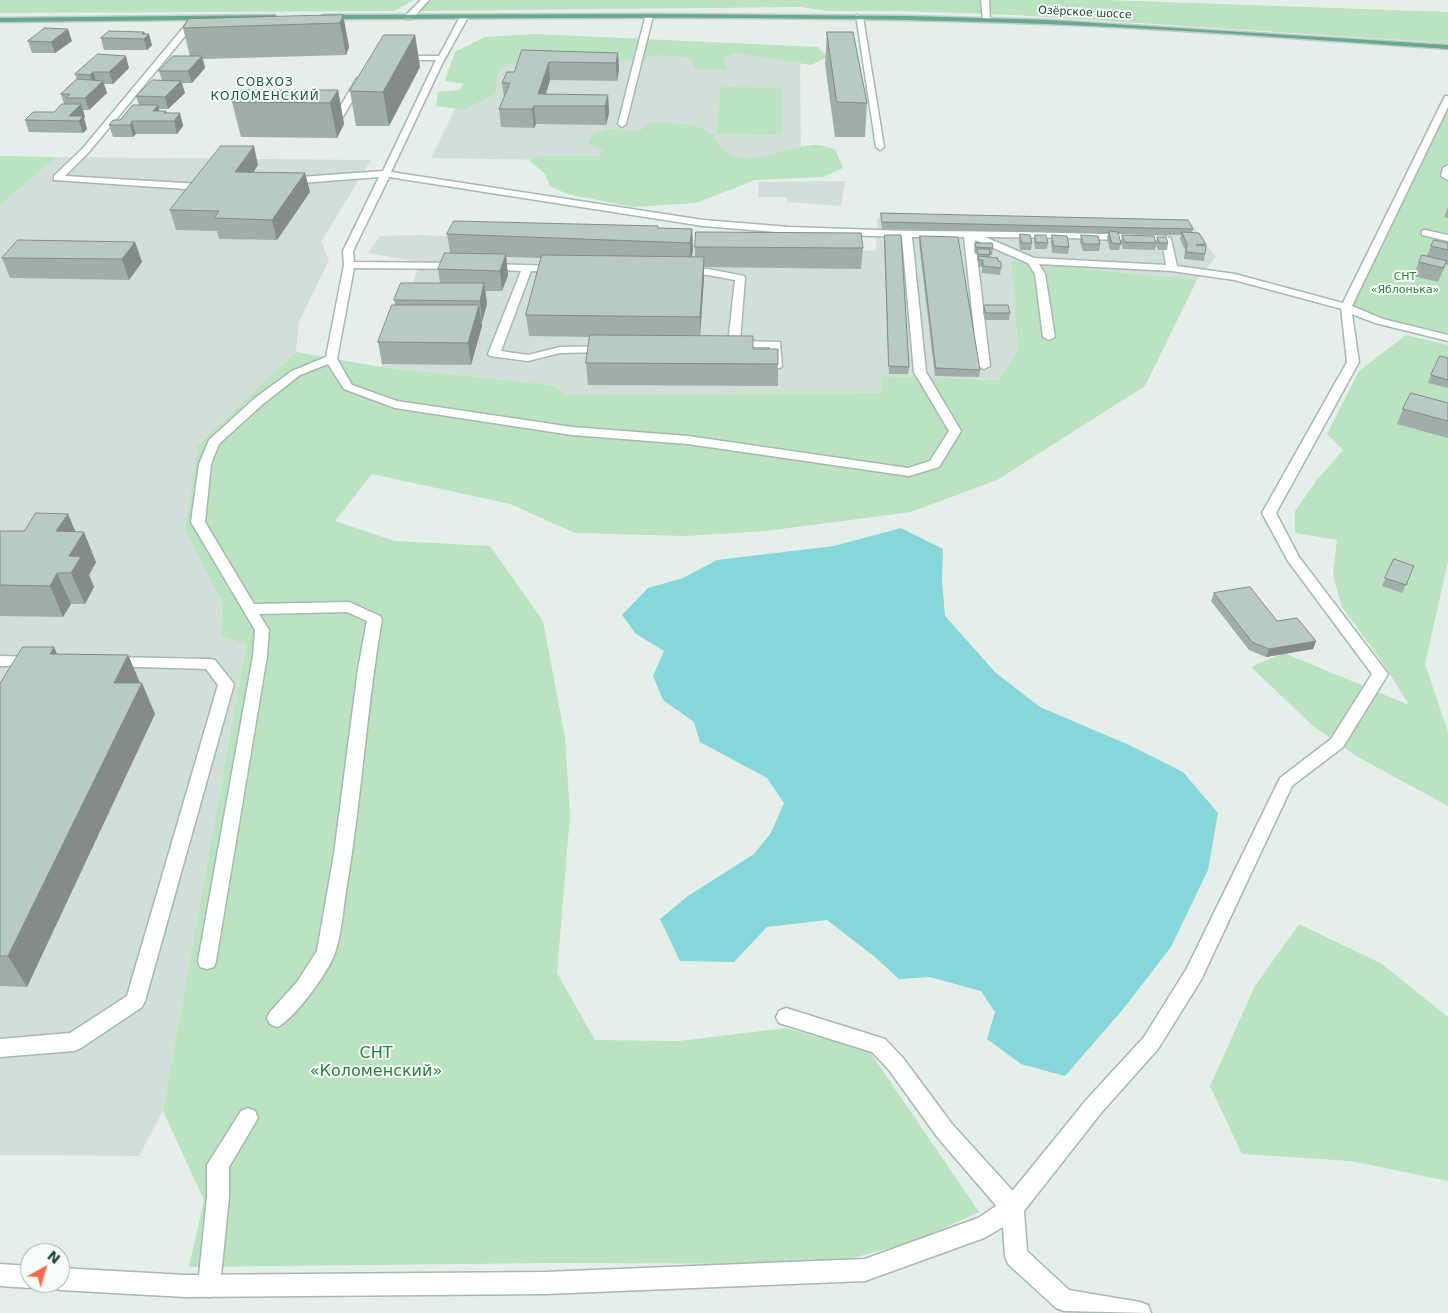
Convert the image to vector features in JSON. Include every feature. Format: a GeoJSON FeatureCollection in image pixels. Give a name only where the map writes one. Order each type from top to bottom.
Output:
{"type":"FeatureCollection","features":[{"type":"Feature","properties":{"kind":"main road","name":"Озёрское шоссе"},"geometry":{"type":"LineString","coordinates":[[312,17],[650,16],[987,20],[1190,30],[1448,47]]}},
{"type":"Feature","properties":{"kind":"main road"},"geometry":{"type":"LineString","coordinates":[[0,20],[283,18]]}},
{"type":"Feature","properties":{"kind":"street"},"geometry":{"type":"LineString","coordinates":[[409,17],[425,0]]}},
{"type":"Feature","properties":{"kind":"street"},"geometry":{"type":"LineString","coordinates":[[983,2],[987,20]]}},
{"type":"Feature","properties":{"kind":"street"},"geometry":{"type":"LineString","coordinates":[[622,124],[650,16]]}},
{"type":"Feature","properties":{"kind":"street"},"geometry":{"type":"LineString","coordinates":[[464,17],[441,58],[348,251],[349,265],[331,359],[348,387],[395,404],[572,431],[688,440],[909,472],[935,464],[955,431],[920,372],[907,234]]}},
{"type":"Feature","properties":{"kind":"street"},"geometry":{"type":"LineString","coordinates":[[859,17],[880,147]]}},
{"type":"Feature","properties":{"kind":"street"},"geometry":{"type":"LineString","coordinates":[[196,18],[86,150],[56,178],[200,187]]}},
{"type":"Feature","properties":{"kind":"street"},"geometry":{"type":"LineString","coordinates":[[392,58],[441,58]]}},
{"type":"Feature","properties":{"kind":"street"},"geometry":{"type":"LineString","coordinates":[[317,121],[336,122],[363,74]]}},
{"type":"Feature","properties":{"kind":"street"},"geometry":{"type":"LineString","coordinates":[[70,1279],[208,1286],[545,1282],[865,1270],[984,1227],[1012,1208],[1094,1106],[1151,1043],[1194,974],[1286,782],[1337,743],[1380,674],[1294,558],[1269,513],[1353,362],[1346,307],[1448,98]]}},
{"type":"Feature","properties":{"kind":"street"},"geometry":{"type":"LineString","coordinates":[[1448,168],[1446,176],[1448,178]]}},
{"type":"Feature","properties":{"kind":"street"},"geometry":{"type":"LineString","coordinates":[[282,182],[386,174],[703,223],[789,230],[907,234],[1072,235],[1166,239],[1172,268]]}},
{"type":"Feature","properties":{"kind":"street"},"geometry":{"type":"LineString","coordinates":[[1425,233],[1448,238]]}},
{"type":"Feature","properties":{"kind":"street"},"geometry":{"type":"LineString","coordinates":[[969,234],[1032,261],[1172,268],[1235,278],[1346,307],[1379,321],[1448,338]]}},
{"type":"Feature","properties":{"kind":"street"},"geometry":{"type":"LineString","coordinates":[[969,234],[984,366]]}},
{"type":"Feature","properties":{"kind":"street"},"geometry":{"type":"LineString","coordinates":[[1032,261],[1040,274],[1049,337]]}},
{"type":"Feature","properties":{"kind":"street"},"geometry":{"type":"LineString","coordinates":[[349,265],[574,269]]}},
{"type":"Feature","properties":{"kind":"street"},"geometry":{"type":"LineString","coordinates":[[527,268],[494,354],[528,358],[560,350],[618,348]]}},
{"type":"Feature","properties":{"kind":"street"},"geometry":{"type":"LineString","coordinates":[[670,271],[708,272],[740,278],[729,345],[776,344],[776,366]]}},
{"type":"Feature","properties":{"kind":"street"},"geometry":{"type":"LineString","coordinates":[[206,961],[260,656],[262,630],[198,522],[205,464],[213,443],[259,401],[296,373],[331,359]]}},
{"type":"Feature","properties":{"kind":"street"},"geometry":{"type":"LineString","coordinates":[[249,609],[349,607],[375,619],[366,669],[343,854],[326,953],[304,988],[276,1018]]}},
{"type":"Feature","properties":{"kind":"street"},"geometry":{"type":"LineString","coordinates":[[0,661],[48,662]]}},
{"type":"Feature","properties":{"kind":"street"},"geometry":{"type":"LineString","coordinates":[[0,1048],[74,1042],[134,1002],[226,684],[210,664],[96,662]]}},
{"type":"Feature","properties":{"kind":"street"},"geometry":{"type":"LineString","coordinates":[[786,1017],[878,1045],[896,1064],[945,1131],[1012,1208],[1016,1256],[1064,1300],[1140,1313]]}},
{"type":"Feature","properties":{"kind":"street"},"geometry":{"type":"LineString","coordinates":[[208,1286],[218,1198],[218,1165],[248,1118]]}},
{"type":"Feature","properties":{"kind":"street"},"geometry":{"type":"LineString","coordinates":[[0,1275],[20,1276]]}},
{"type":"Feature","properties":{"kind":"shaded area"},"geometry":{"type":"Polygon","coordinates":[[[484,49],[800,54],[801,164],[431,158],[484,49]]]}},
{"type":"Feature","properties":{"kind":"shaded area"},"geometry":{"type":"Polygon","coordinates":[[[57,157],[371,160],[321,242],[329,260],[299,322],[296,352],[259,389],[185,530],[222,602],[221,636],[246,643],[163,1111],[139,1156],[0,1155],[0,205],[57,157]]]}},
{"type":"Feature","properties":{"kind":"shaded area"},"geometry":{"type":"Polygon","coordinates":[[[845,181],[841,206],[787,202],[787,197],[758,197],[759,182],[845,181]]]}},
{"type":"Feature","properties":{"kind":"shaded area"},"geometry":{"type":"Polygon","coordinates":[[[877,218],[1190,222],[1216,257],[1197,280],[1011,261],[1018,350],[998,380],[881,376],[882,393],[568,395],[552,385],[381,367],[419,266],[413,261],[368,253],[380,236],[417,235],[876,251],[877,218]]]}},
{"type":"Feature","properties":{"kind":"green space"},"geometry":{"type":"Polygon","coordinates":[[[0,0],[414,0],[394,11],[0,13],[0,0]]]}},
{"type":"Feature","properties":{"kind":"green space"},"geometry":{"type":"Polygon","coordinates":[[[431,0],[1107,0],[1448,12],[1448,43],[1014,15],[903,11],[826,11],[802,7],[420,11],[431,0]]]}},
{"type":"Feature","properties":{"kind":"green space"},"geometry":{"type":"Polygon","coordinates":[[[535,34],[818,47],[827,57],[811,65],[735,53],[723,58],[728,70],[695,69],[691,58],[662,55],[624,61],[578,64],[534,63],[504,66],[497,74],[496,93],[464,110],[436,106],[438,92],[459,90],[464,84],[445,81],[455,52],[485,37],[535,34]]]}},
{"type":"Feature","properties":{"kind":"green space"},"geometry":{"type":"Polygon","coordinates":[[[721,88],[781,88],[782,132],[775,135],[718,134],[716,132],[721,88]]]}},
{"type":"Feature","properties":{"kind":"green space","name":"СНТ «Яблонька»"},"geometry":{"type":"Polygon","coordinates":[[[1448,98],[1448,338],[1379,321],[1346,307],[1448,98]]]}},
{"type":"Feature","properties":{"kind":"green space"},"geometry":{"type":"Polygon","coordinates":[[[651,122],[694,125],[714,135],[722,148],[732,156],[744,158],[757,158],[812,145],[835,149],[843,168],[823,177],[755,180],[696,203],[633,207],[567,194],[550,186],[545,174],[529,160],[542,156],[600,156],[603,150],[588,143],[593,134],[608,129],[640,131],[651,122]]]}},
{"type":"Feature","properties":{"kind":"green space"},"geometry":{"type":"Polygon","coordinates":[[[0,156],[57,157],[0,205],[0,156]]]}},
{"type":"Feature","properties":{"kind":"green space","name":"СНТ «Коломенский»"},"geometry":{"type":"Polygon","coordinates":[[[1011,261],[1197,280],[1145,386],[997,480],[911,512],[766,531],[686,536],[575,533],[510,504],[372,474],[335,521],[395,541],[490,546],[543,621],[565,737],[570,815],[557,973],[595,1040],[679,1041],[786,1028],[870,1052],[979,1212],[913,1242],[830,1264],[551,1263],[189,1267],[204,1200],[163,1111],[246,644],[221,636],[222,602],[185,530],[198,446],[296,352],[381,367],[552,385],[568,395],[882,393],[881,376],[998,380],[1018,350],[1011,261]]]}},
{"type":"Feature","properties":{"kind":"green space"},"geometry":{"type":"Polygon","coordinates":[[[1406,335],[1448,345],[1448,561],[1425,664],[1448,732],[1448,806],[1358,757],[1337,743],[1312,725],[1251,667],[1284,653],[1409,705],[1383,663],[1342,607],[1333,575],[1337,540],[1295,533],[1295,511],[1317,480],[1343,450],[1327,434],[1359,371],[1406,335]]]}},
{"type":"Feature","properties":{"kind":"green space"},"geometry":{"type":"Polygon","coordinates":[[[1299,924],[1382,964],[1448,1017],[1448,1181],[1351,1161],[1242,1154],[1210,1086],[1255,986],[1299,924]]]}},
{"type":"Feature","properties":{"kind":"water"},"geometry":{"type":"Polygon","coordinates":[[[901,528],[943,549],[942,580],[945,616],[996,673],[1040,707],[1129,745],[1183,772],[1218,813],[1208,870],[1171,947],[1124,1008],[1065,1076],[1021,1064],[987,1039],[995,1012],[981,991],[930,977],[899,979],[875,957],[827,920],[767,927],[734,962],[680,961],[660,919],[688,896],[754,854],[771,833],[784,803],[767,778],[700,742],[694,722],[663,700],[653,676],[664,651],[636,634],[622,615],[648,588],[683,578],[717,560],[834,546],[901,528]]]}},
{"type":"Feature","properties":{"kind":"building"},"geometry":{"type":"Polygon","coordinates":[[[343,15],[340,23],[183,28],[188,19],[343,15]]]}},
{"type":"Feature","properties":{"kind":"building"},"geometry":{"type":"Polygon","coordinates":[[[45,28],[68,29],[51,42],[28,41],[45,28]]]}},
{"type":"Feature","properties":{"kind":"building"},"geometry":{"type":"Polygon","coordinates":[[[109,31],[144,32],[142,34],[149,34],[144,39],[101,38],[109,31]]]}},
{"type":"Feature","properties":{"kind":"building"},"geometry":{"type":"Polygon","coordinates":[[[827,32],[853,32],[867,103],[837,102],[827,32]]]}},
{"type":"Feature","properties":{"kind":"building"},"geometry":{"type":"Polygon","coordinates":[[[384,35],[415,35],[383,92],[350,91],[384,35]]]}},
{"type":"Feature","properties":{"kind":"building"},"geometry":{"type":"Polygon","coordinates":[[[522,50],[618,53],[616,63],[549,62],[538,94],[608,95],[605,106],[534,106],[532,109],[499,109],[510,83],[502,83],[507,72],[514,72],[522,50]]]}},
{"type":"Feature","properties":{"kind":"building"},"geometry":{"type":"Polygon","coordinates":[[[98,54],[126,56],[109,72],[93,72],[90,75],[75,74],[98,54]]]}},
{"type":"Feature","properties":{"kind":"building"},"geometry":{"type":"Polygon","coordinates":[[[173,56],[202,56],[188,71],[159,71],[173,56]]]}},
{"type":"Feature","properties":{"kind":"building"},"geometry":{"type":"Polygon","coordinates":[[[77,79],[103,81],[85,98],[66,98],[70,94],[61,94],[77,79]]]}},
{"type":"Feature","properties":{"kind":"building"},"geometry":{"type":"Polygon","coordinates":[[[153,80],[181,81],[165,97],[136,96],[153,80]]]}},
{"type":"Feature","properties":{"kind":"building"},"geometry":{"type":"Polygon","coordinates":[[[242,90],[338,90],[330,103],[232,102],[242,90]]]}},
{"type":"Feature","properties":{"kind":"building"},"geometry":{"type":"Polygon","coordinates":[[[62,104],[81,104],[69,116],[83,116],[79,121],[25,120],[33,112],[54,112],[62,104]]]}},
{"type":"Feature","properties":{"kind":"building"},"geometry":{"type":"Polygon","coordinates":[[[133,105],[158,105],[153,111],[180,113],[174,121],[132,121],[130,125],[109,125],[113,120],[120,120],[133,105]]]}},
{"type":"Feature","properties":{"kind":"building"},"geometry":{"type":"Polygon","coordinates":[[[221,146],[254,146],[235,172],[305,173],[272,220],[214,218],[219,211],[170,210],[221,146]]]}},
{"type":"Feature","properties":{"kind":"building"},"geometry":{"type":"Polygon","coordinates":[[[881,213],[1188,220],[1193,229],[882,222],[881,213]]]}},
{"type":"Feature","properties":{"kind":"building"},"geometry":{"type":"Polygon","coordinates":[[[454,221],[658,226],[658,228],[692,229],[690,243],[447,234],[454,221]]]}},
{"type":"Feature","properties":{"kind":"building"},"geometry":{"type":"Polygon","coordinates":[[[1109,231],[1118,232],[1121,244],[1112,243],[1109,231]]]}},
{"type":"Feature","properties":{"kind":"building"},"geometry":{"type":"Polygon","coordinates":[[[696,232],[861,233],[863,248],[695,247],[696,232]]]}},
{"type":"Feature","properties":{"kind":"building"},"geometry":{"type":"Polygon","coordinates":[[[1182,232],[1199,233],[1206,244],[1196,245],[1206,246],[1205,254],[1186,252],[1187,244],[1182,232]]]}},
{"type":"Feature","properties":{"kind":"building"},"geometry":{"type":"Polygon","coordinates":[[[1020,234],[1030,235],[1032,243],[1022,243],[1020,234]]]}},
{"type":"Feature","properties":{"kind":"building"},"geometry":{"type":"Polygon","coordinates":[[[885,235],[901,235],[909,367],[889,366],[885,235]]]}},
{"type":"Feature","properties":{"kind":"building"},"geometry":{"type":"Polygon","coordinates":[[[1035,235],[1046,235],[1048,243],[1036,242],[1035,235]]]}},
{"type":"Feature","properties":{"kind":"building"},"geometry":{"type":"Polygon","coordinates":[[[1052,235],[1067,236],[1069,247],[1054,246],[1052,235]]]}},
{"type":"Feature","properties":{"kind":"building"},"geometry":{"type":"Polygon","coordinates":[[[1081,235],[1098,236],[1100,244],[1084,244],[1081,235]]]}},
{"type":"Feature","properties":{"kind":"building"},"geometry":{"type":"Polygon","coordinates":[[[1122,235],[1154,236],[1156,243],[1125,242],[1122,235]]]}},
{"type":"Feature","properties":{"kind":"building"},"geometry":{"type":"Polygon","coordinates":[[[920,236],[958,237],[980,370],[936,368],[920,236]]]}},
{"type":"Feature","properties":{"kind":"building"},"geometry":{"type":"Polygon","coordinates":[[[1157,237],[1166,237],[1168,243],[1160,243],[1157,237]]]}},
{"type":"Feature","properties":{"kind":"building"},"geometry":{"type":"Polygon","coordinates":[[[18,240],[135,242],[122,259],[2,258],[18,240]]]}},
{"type":"Feature","properties":{"kind":"building"},"geometry":{"type":"Polygon","coordinates":[[[1434,240],[1448,243],[1448,250],[1431,246],[1434,240]]]}},
{"type":"Feature","properties":{"kind":"building"},"geometry":{"type":"Polygon","coordinates":[[[975,243],[992,243],[993,248],[976,247],[975,243]]]}},
{"type":"Feature","properties":{"kind":"building"},"geometry":{"type":"Polygon","coordinates":[[[977,249],[989,249],[990,255],[978,254],[977,249]]]}},
{"type":"Feature","properties":{"kind":"building"},"geometry":{"type":"Polygon","coordinates":[[[445,253],[506,254],[500,271],[438,269],[445,253]]]}},
{"type":"Feature","properties":{"kind":"building"},"geometry":{"type":"Polygon","coordinates":[[[542,255],[704,257],[700,317],[526,315],[542,255]]]}},
{"type":"Feature","properties":{"kind":"building"},"geometry":{"type":"Polygon","coordinates":[[[1422,255],[1447,261],[1443,268],[1419,262],[1422,255]]]}},
{"type":"Feature","properties":{"kind":"building"},"geometry":{"type":"Polygon","coordinates":[[[979,256],[998,258],[998,261],[1001,262],[1001,268],[983,266],[983,260],[979,260],[979,256]]]}},
{"type":"Feature","properties":{"kind":"building"},"geometry":{"type":"Polygon","coordinates":[[[401,283],[484,283],[480,301],[394,300],[401,283]]]}},
{"type":"Feature","properties":{"kind":"building"},"geometry":{"type":"Polygon","coordinates":[[[392,305],[479,305],[468,343],[378,342],[392,305]]]}},
{"type":"Feature","properties":{"kind":"building"},"geometry":{"type":"Polygon","coordinates":[[[984,305],[1008,305],[1010,313],[986,313],[984,305]]]}},
{"type":"Feature","properties":{"kind":"building"},"geometry":{"type":"Polygon","coordinates":[[[590,335],[753,336],[753,349],[778,349],[778,364],[586,363],[590,335]]]}},
{"type":"Feature","properties":{"kind":"building"},"geometry":{"type":"Polygon","coordinates":[[[1440,356],[1448,358],[1448,380],[1431,375],[1440,356]]]}},
{"type":"Feature","properties":{"kind":"building"},"geometry":{"type":"Polygon","coordinates":[[[1411,393],[1448,403],[1448,421],[1403,409],[1411,393]]]}},
{"type":"Feature","properties":{"kind":"building"},"geometry":{"type":"Polygon","coordinates":[[[36,513],[68,514],[56,531],[84,532],[69,556],[81,557],[71,573],[57,573],[50,586],[0,585],[0,531],[24,531],[36,513]]]}},
{"type":"Feature","properties":{"kind":"building"},"geometry":{"type":"Polygon","coordinates":[[[1394,559],[1414,566],[1406,585],[1385,578],[1394,559]]]}},
{"type":"Feature","properties":{"kind":"building"},"geometry":{"type":"Polygon","coordinates":[[[1250,587],[1277,621],[1297,618],[1316,641],[1269,649],[1252,642],[1214,593],[1250,587]]]}},
{"type":"Feature","properties":{"kind":"building"},"geometry":{"type":"Polygon","coordinates":[[[23,647],[54,647],[50,654],[128,655],[114,683],[142,683],[8,956],[0,956],[0,684],[23,647]]]}},
{"type":"Feature","properties":{"kind":"district","name":"СОВХОЗ КОЛОМЕНСКИЙ"},"geometry":{"type":"Point","coordinates":[265,90]}}]}
